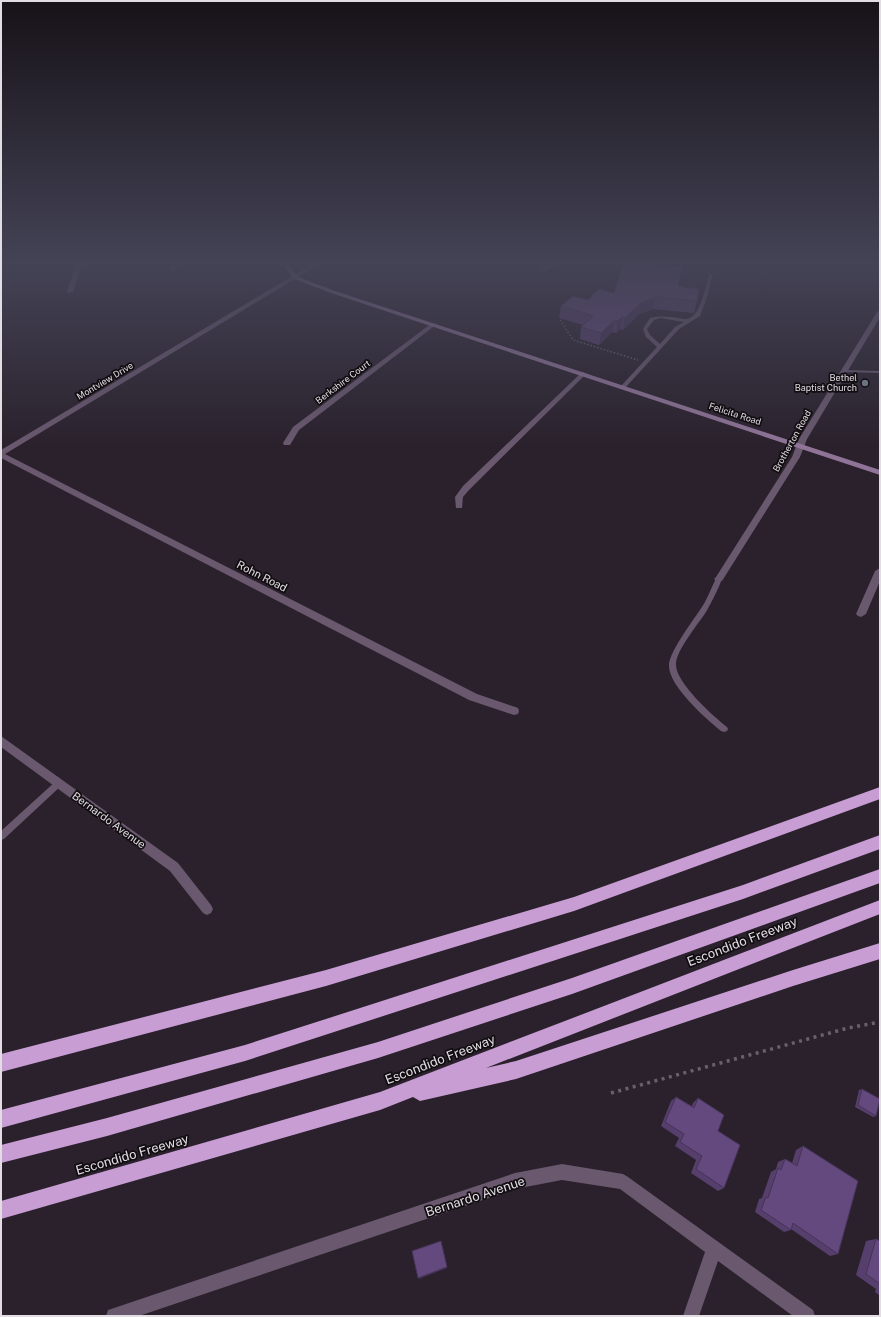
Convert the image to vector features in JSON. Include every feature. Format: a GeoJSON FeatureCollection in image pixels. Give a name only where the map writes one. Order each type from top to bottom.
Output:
{"type":"FeatureCollection","features":[{"type":"Feature","properties":{"kind":"highway"},"geometry":{"type":"LineString","coordinates":[[1,1063],[326,978],[574,904],[880,793]]}},
{"type":"Feature","properties":{"kind":"highway"},"geometry":{"type":"LineString","coordinates":[[1,1119],[245,1053],[735,894],[880,842]]}},
{"type":"Feature","properties":{"kind":"highway"},"geometry":{"type":"LineString","coordinates":[[1,1154],[107,1127],[378,1050],[572,986],[880,876]]}},
{"type":"Feature","properties":{"kind":"highway","name":"Escondido Freeway"},"geometry":{"type":"LineString","coordinates":[[1,1210],[380,1101],[880,907]]}},
{"type":"Feature","properties":{"kind":"highway"},"geometry":{"type":"LineString","coordinates":[[380,1101],[516,1070],[793,978],[880,951]]}},
{"type":"Feature","properties":{"kind":"main road","name":"Felicita Road"},"geometry":{"type":"LineString","coordinates":[[434,324],[880,473]]}},
{"type":"Feature","properties":{"kind":"street","name":"Montview Drive"},"geometry":{"type":"LineString","coordinates":[[1,454],[220,323]]}},
{"type":"Feature","properties":{"kind":"street","name":"Brotherton Road"},"geometry":{"type":"LineString","coordinates":[[719,578],[796,457],[803,439],[874,323]]}},
{"type":"Feature","properties":{"kind":"street","name":"Berkshire Court"},"geometry":{"type":"LineString","coordinates":[[287,443],[296,429],[434,324]]}},
{"type":"Feature","properties":{"kind":"street"},"geometry":{"type":"LineString","coordinates":[[459,506],[460,497],[466,488],[583,374]]}},
{"type":"Feature","properties":{"kind":"street","name":"Rohn Road"},"geometry":{"type":"LineString","coordinates":[[1,454],[473,697],[514,711]]}},
{"type":"Feature","properties":{"kind":"street"},"geometry":{"type":"LineString","coordinates":[[861,614],[880,571]]}},
{"type":"Feature","properties":{"kind":"street","name":"Bernardo Avenue"},"geometry":{"type":"LineString","coordinates":[[1,741],[174,867],[208,910]]}},
{"type":"Feature","properties":{"kind":"street","name":"Bernardo Avenue"},"geometry":{"type":"LineString","coordinates":[[114,1316],[515,1181],[562,1172],[623,1182],[807,1316]]}},
{"type":"Feature","properties":{"kind":"street"},"geometry":{"type":"LineString","coordinates":[[691,1316],[714,1249]]}},
{"type":"Feature","properties":{"kind":"lane"},"geometry":{"type":"LineString","coordinates":[[649,323],[645,329],[648,336],[660,347]]}},
{"type":"Feature","properties":{"kind":"lane"},"geometry":{"type":"LineString","coordinates":[[623,387],[677,328],[685,323]]}},
{"type":"Feature","properties":{"kind":"lane"},"geometry":{"type":"LineString","coordinates":[[844,372],[880,372]]}},
{"type":"Feature","properties":{"kind":"lane"},"geometry":{"type":"LineString","coordinates":[[719,578],[715,591],[678,651],[672,666],[675,676],[692,698],[710,719],[724,730]]}},
{"type":"Feature","properties":{"kind":"lane"},"geometry":{"type":"LineString","coordinates":[[1,836],[59,783]]}},
{"type":"Feature","properties":{"kind":"path"},"geometry":{"type":"LineString","coordinates":[[562,323],[573,340],[646,362]]}},
{"type":"Feature","properties":{"kind":"path"},"geometry":{"type":"LineString","coordinates":[[611,1093],[848,1028],[880,1022]]}},
{"type":"Feature","properties":{"kind":"building"},"geometry":{"type":"Polygon","coordinates":[[[585,323],[611,323],[601,333],[581,327],[585,323]]]}},
{"type":"Feature","properties":{"kind":"building"},"geometry":{"type":"Polygon","coordinates":[[[862,1089],[880,1099],[876,1116],[858,1105],[862,1089]]]}},
{"type":"Feature","properties":{"kind":"building"},"geometry":{"type":"Polygon","coordinates":[[[676,1097],[694,1108],[698,1098],[724,1115],[718,1131],[740,1145],[724,1188],[696,1169],[702,1156],[680,1142],[684,1134],[665,1122],[676,1097]]]}},
{"type":"Feature","properties":{"kind":"building"},"geometry":{"type":"Polygon","coordinates":[[[803,1146],[858,1181],[838,1254],[793,1223],[791,1230],[761,1210],[766,1197],[768,1198],[778,1168],[781,1170],[785,1159],[797,1166],[803,1146]]]}},
{"type":"Feature","properties":{"kind":"building"},"geometry":{"type":"Polygon","coordinates":[[[876,1239],[880,1241],[880,1284],[866,1274],[876,1239]]]}},
{"type":"Feature","properties":{"kind":"building"},"geometry":{"type":"Polygon","coordinates":[[[441,1241],[447,1267],[418,1278],[412,1251],[441,1241]]]}},
{"type":"Feature","properties":{"kind":"place","name":"Bethel Baptist Church"},"geometry":{"type":"Point","coordinates":[865,383]}}]}
